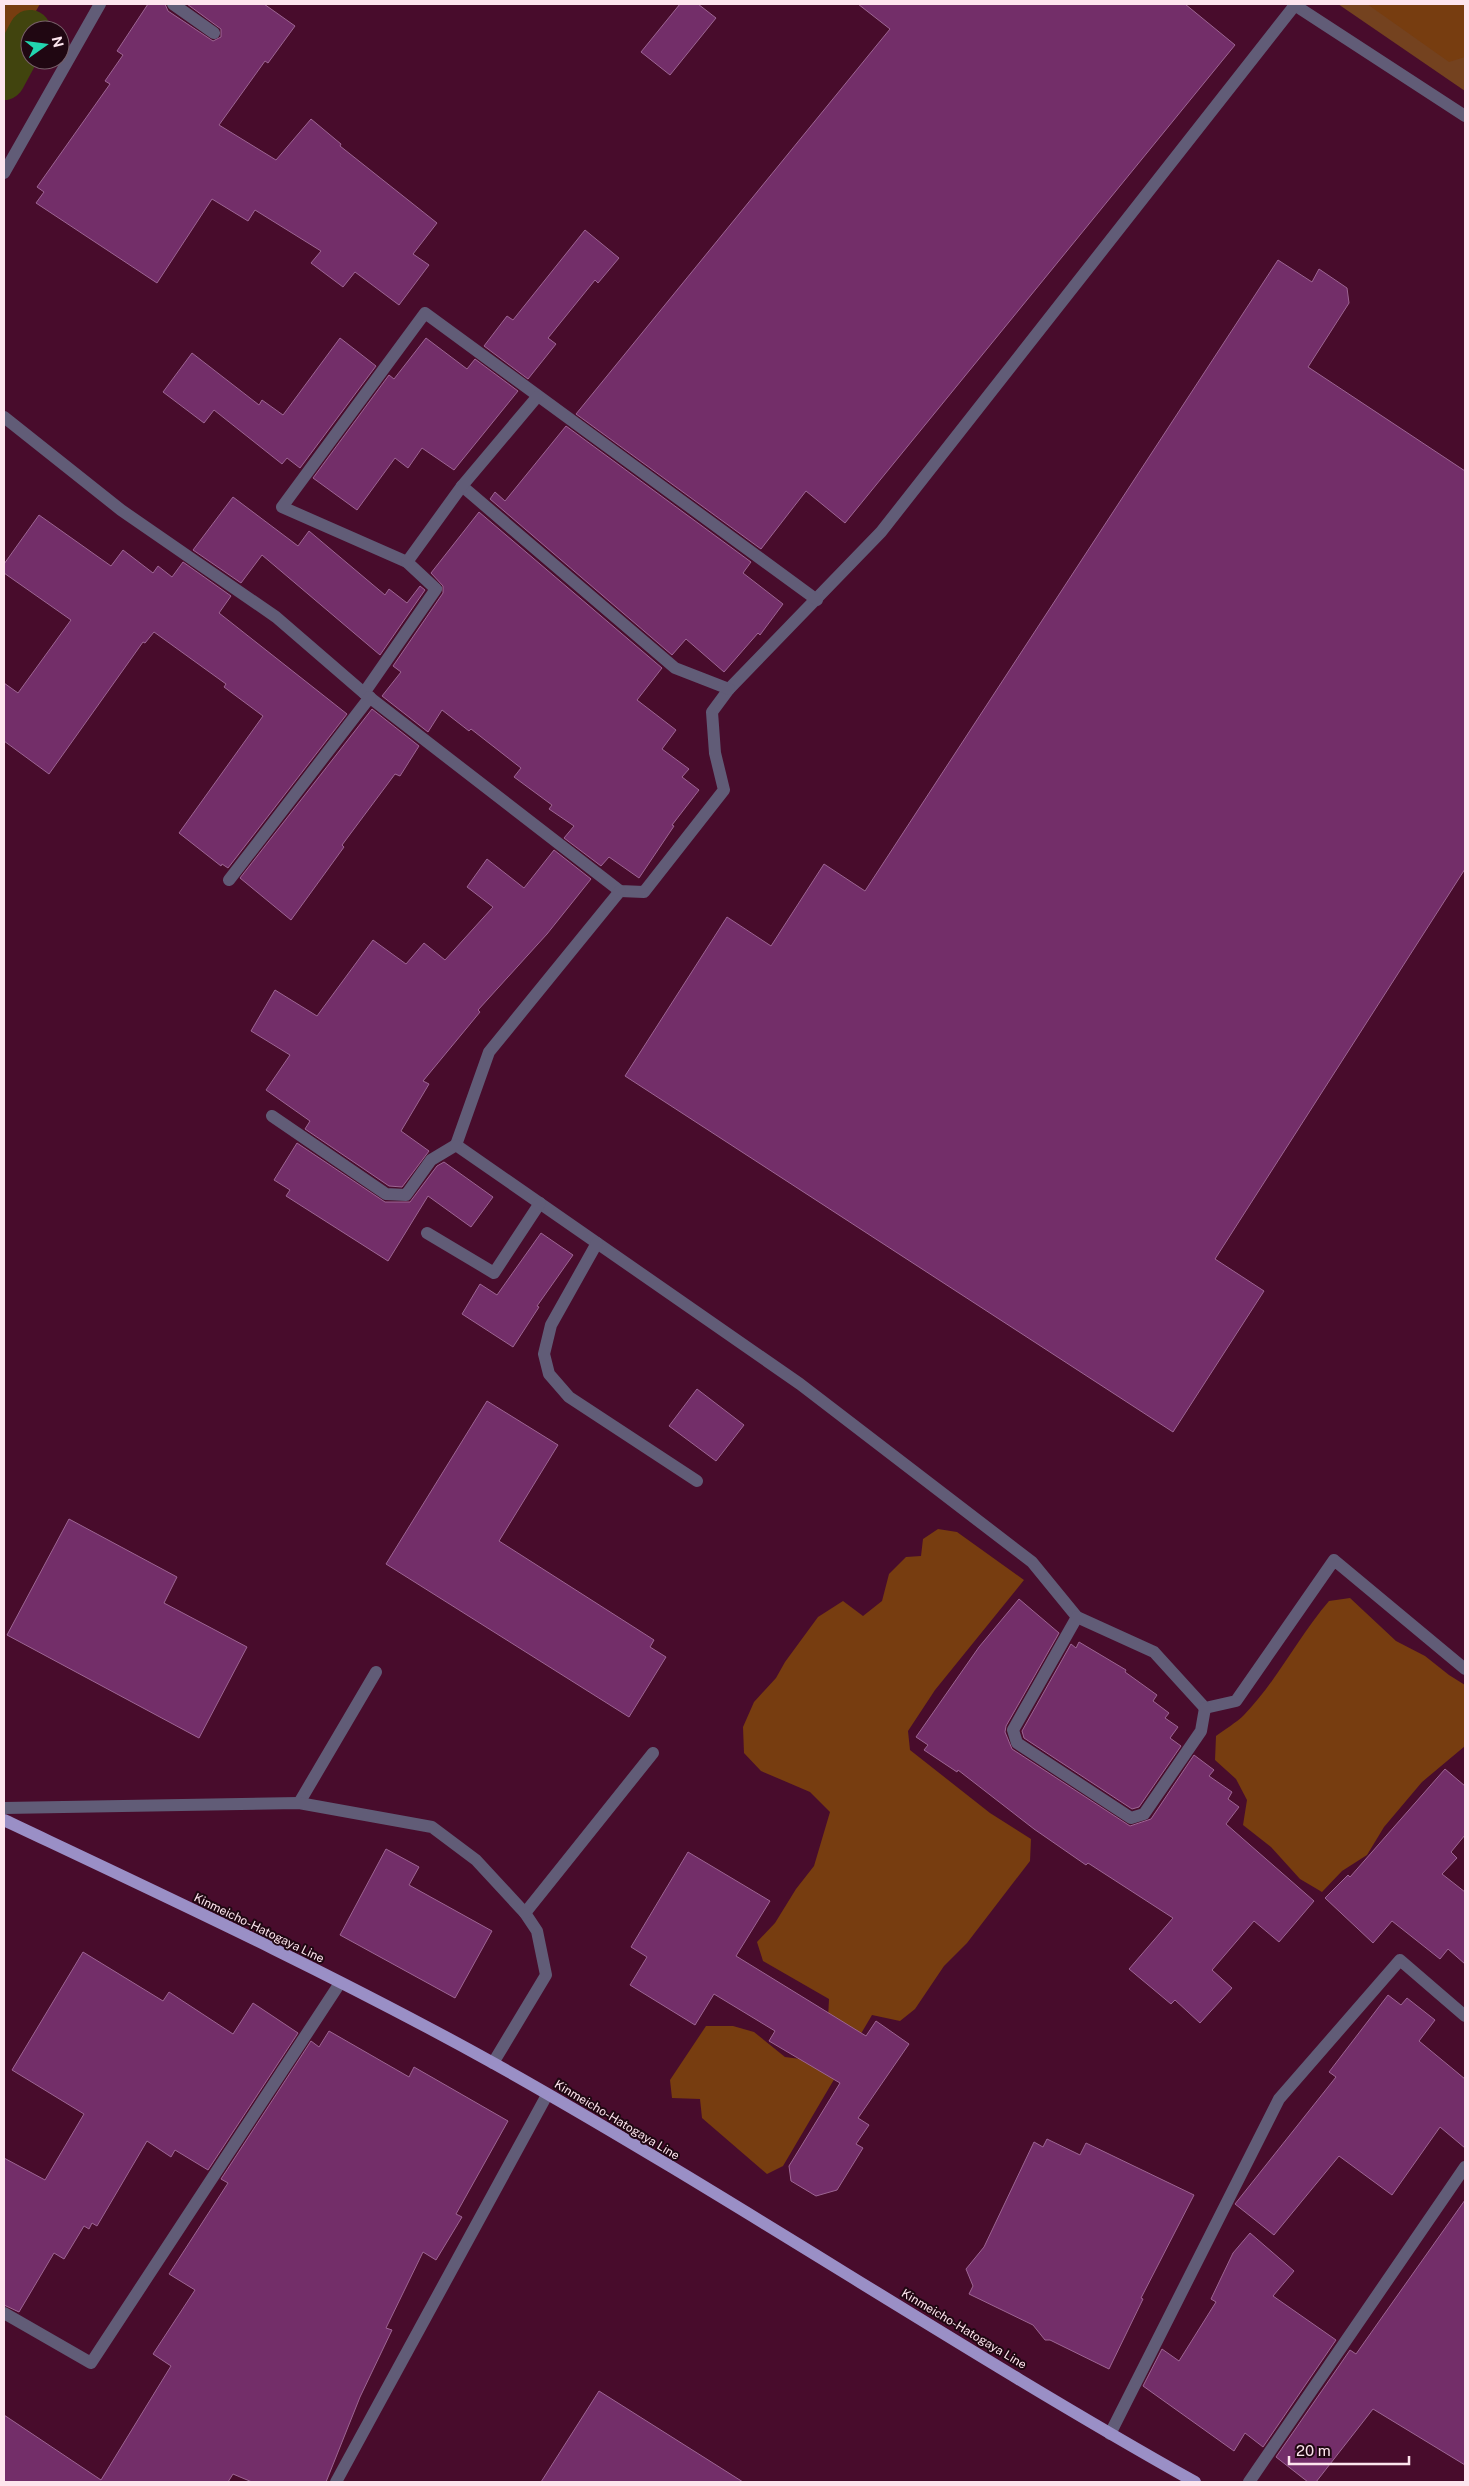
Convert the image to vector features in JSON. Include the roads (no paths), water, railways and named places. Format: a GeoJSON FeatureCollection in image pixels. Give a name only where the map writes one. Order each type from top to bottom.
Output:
{"type":"FeatureCollection","features":[{"type":"Feature","properties":{"kind":"main road","name":"Kinmeicho-Hatogaya Line"},"geometry":{"type":"LineString","coordinates":[[4,1820],[145,1886],[340,1983],[493,2063],[1110,2434],[1194,2482]]}},
{"type":"Feature","properties":{"kind":"street"},"geometry":{"type":"LineString","coordinates":[[4,173],[100,4]]}},
{"type":"Feature","properties":{"kind":"street"},"geometry":{"type":"LineString","coordinates":[[173,4],[214,34]]}},
{"type":"Feature","properties":{"kind":"street"},"geometry":{"type":"LineString","coordinates":[[4,417],[121,510],[276,617],[367,695],[620,891],[644,892],[724,790],[715,753],[712,712],[729,689],[881,532],[1294,4],[1465,116]]}},
{"type":"Feature","properties":{"kind":"street"},"geometry":{"type":"LineString","coordinates":[[230,880],[367,695],[436,589],[407,562],[282,507],[424,313],[817,600]]}},
{"type":"Feature","properties":{"kind":"street"},"geometry":{"type":"LineString","coordinates":[[407,562],[462,486],[537,397]]}},
{"type":"Feature","properties":{"kind":"street"},"geometry":{"type":"LineString","coordinates":[[462,486],[675,668],[729,689]]}},
{"type":"Feature","properties":{"kind":"street"},"geometry":{"type":"LineString","coordinates":[[272,1116],[386,1194],[406,1196],[432,1160],[456,1145],[489,1052],[620,891]]}},
{"type":"Feature","properties":{"kind":"street"},"geometry":{"type":"LineString","coordinates":[[456,1145],[800,1384],[1032,1562],[1077,1617],[1154,1652],[1204,1708],[1201,1731],[1144,1814],[1131,1818],[1017,1743],[1013,1730],[1077,1617]]}},
{"type":"Feature","properties":{"kind":"street"},"geometry":{"type":"LineString","coordinates":[[427,1233],[494,1273],[540,1203]]}},
{"type":"Feature","properties":{"kind":"street"},"geometry":{"type":"LineString","coordinates":[[597,1243],[551,1325],[544,1354],[549,1374],[569,1397],[697,1481]]}},
{"type":"Feature","properties":{"kind":"street"},"geometry":{"type":"LineString","coordinates":[[1204,1708],[1236,1701],[1334,1560],[1465,1668]]}},
{"type":"Feature","properties":{"kind":"street"},"geometry":{"type":"LineString","coordinates":[[298,1803],[376,1672]]}},
{"type":"Feature","properties":{"kind":"street"},"geometry":{"type":"LineString","coordinates":[[525,1913],[653,1753]]}},
{"type":"Feature","properties":{"kind":"street"},"geometry":{"type":"LineString","coordinates":[[4,1808],[298,1803],[432,1827],[476,1860],[525,1913],[538,1932],[546,1975],[493,2063]]}},
{"type":"Feature","properties":{"kind":"street"},"geometry":{"type":"LineString","coordinates":[[1110,2434],[1280,2099],[1400,1960],[1465,2016]]}},
{"type":"Feature","properties":{"kind":"street"},"geometry":{"type":"LineString","coordinates":[[4,2313],[91,2363],[340,1983]]}},
{"type":"Feature","properties":{"kind":"street"},"geometry":{"type":"LineString","coordinates":[[336,2482],[547,2095]]}},
{"type":"Feature","properties":{"kind":"street"},"geometry":{"type":"LineString","coordinates":[[1249,2482],[1465,2167]]}},
{"type":"Feature","properties":{"kind":"waterway"},"geometry":{"type":"LineString","coordinates":[[4,79],[20,49]]}}]}
